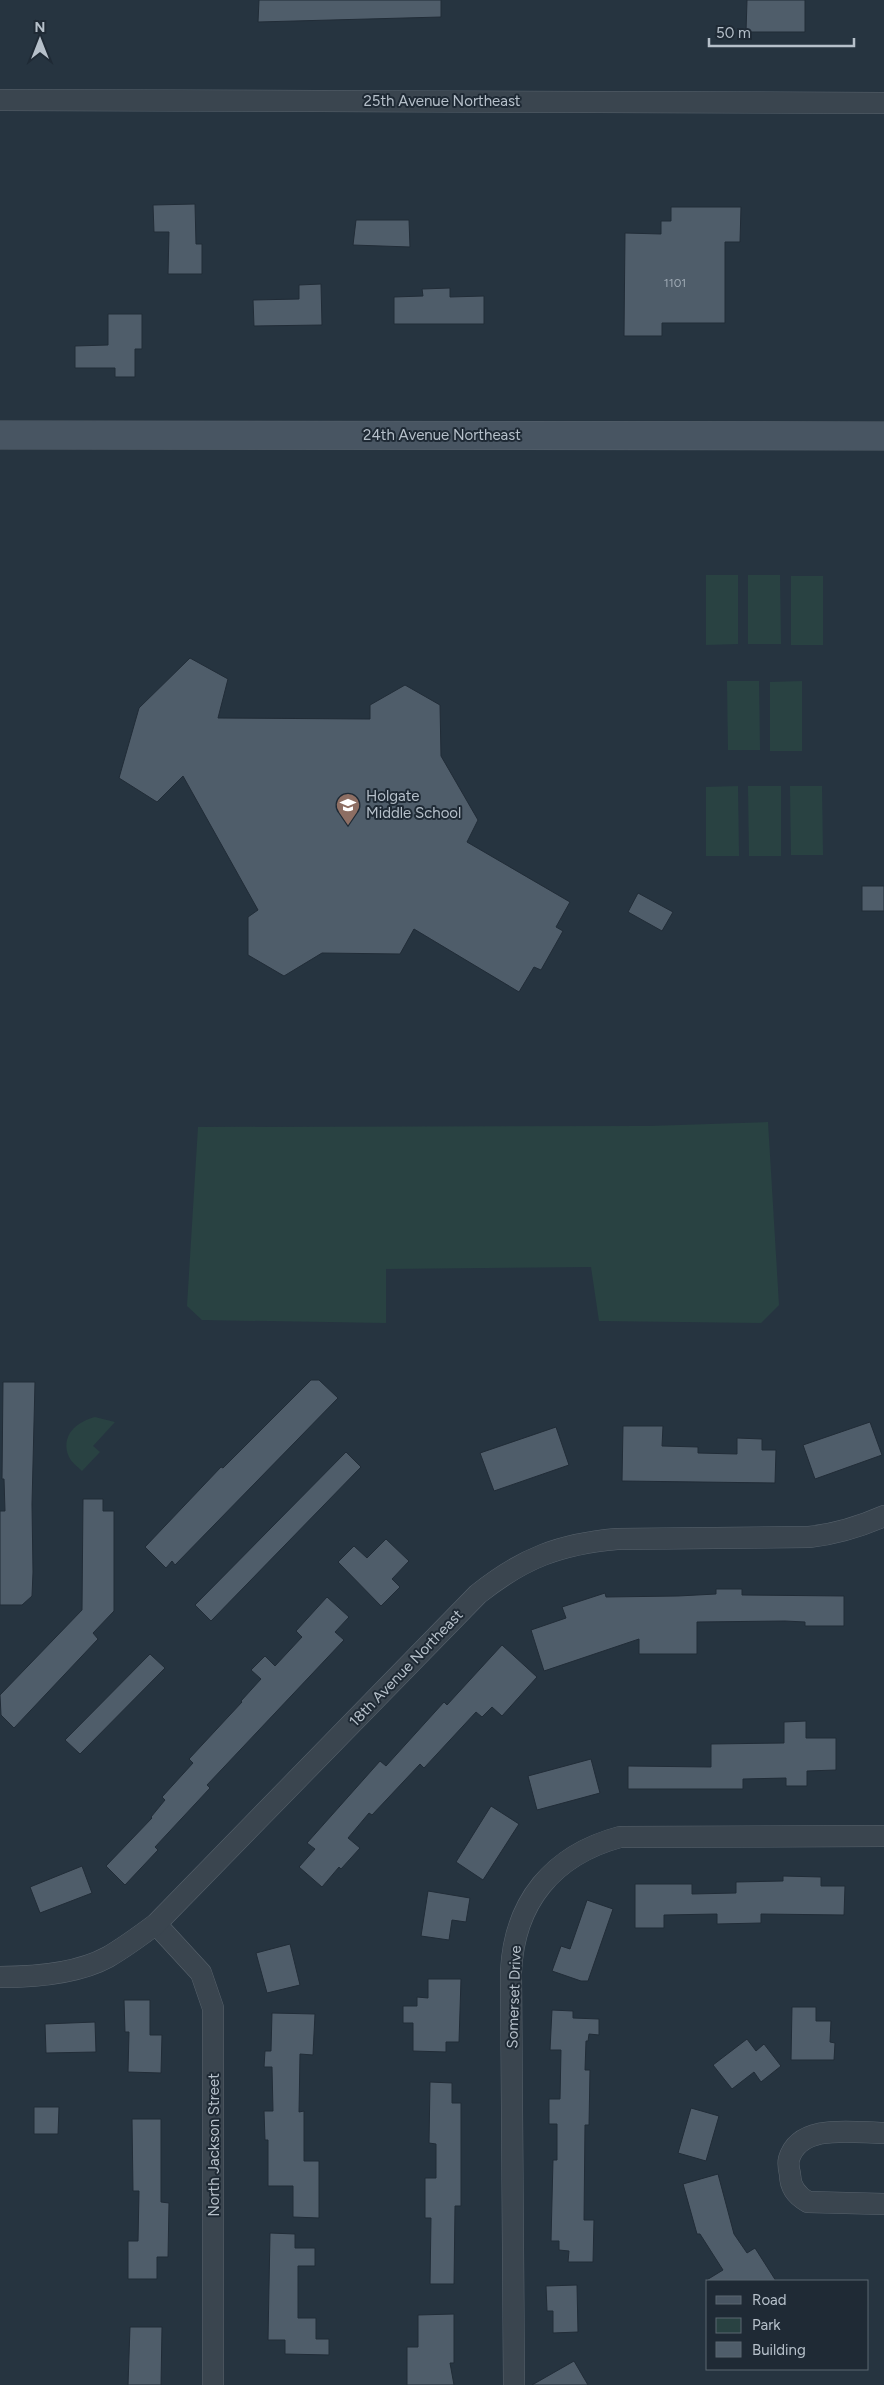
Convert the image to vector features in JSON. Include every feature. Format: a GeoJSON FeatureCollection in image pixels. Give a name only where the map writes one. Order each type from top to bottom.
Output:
{"type":"FeatureCollection","features":[{"type":"Feature","properties":{"kind":"main road","name":"24th Avenue Northeast"},"geometry":{"type":"LineString","coordinates":[[0,435],[884,436]]}},
{"type":"Feature","properties":{"kind":"street","name":"25th Avenue Northeast"},"geometry":{"type":"LineString","coordinates":[[0,100],[884,102]]}},
{"type":"Feature","properties":{"kind":"street","name":"18th Avenue Northeast"},"geometry":{"type":"LineString","coordinates":[[0,1977],[21,1977],[75,1969],[107,1958],[156,1924],[478,1594],[520,1564],[568,1546],[591,1542],[617,1539],[809,1537],[833,1534],[855,1528],[884,1516]]}},
{"type":"Feature","properties":{"kind":"street","name":"Somerset Drive"},"geometry":{"type":"LineString","coordinates":[[514,2385],[512,1958],[522,1916],[531,1898],[557,1867],[575,1854],[596,1843],[620,1836],[884,1836]]}},
{"type":"Feature","properties":{"kind":"street","name":"North Jackson Street"},"geometry":{"type":"LineString","coordinates":[[156,1924],[201,1973],[213,2008],[213,2385]]}},
{"type":"Feature","properties":{"kind":"street"},"geometry":{"type":"LineString","coordinates":[[884,2134],[814,2135],[800,2142],[789,2159],[790,2184],[800,2198],[808,2202],[884,2204]]}},
{"type":"Feature","properties":{"kind":"green space"},"geometry":{"type":"Polygon","coordinates":[[[706,575],[738,575],[738,644],[706,645],[706,575]]]}},
{"type":"Feature","properties":{"kind":"green space"},"geometry":{"type":"Polygon","coordinates":[[[748,575],[780,575],[781,644],[748,644],[748,575]]]}},
{"type":"Feature","properties":{"kind":"green space"},"geometry":{"type":"Polygon","coordinates":[[[791,576],[823,576],[823,645],[791,645],[791,576]]]}},
{"type":"Feature","properties":{"kind":"green space"},"geometry":{"type":"Polygon","coordinates":[[[727,681],[759,681],[760,750],[728,750],[727,681]]]}},
{"type":"Feature","properties":{"kind":"green space"},"geometry":{"type":"Polygon","coordinates":[[[802,681],[802,751],[770,751],[770,682],[802,681]]]}},
{"type":"Feature","properties":{"kind":"green space"},"geometry":{"type":"Polygon","coordinates":[[[738,786],[739,856],[706,856],[706,787],[738,786]]]}},
{"type":"Feature","properties":{"kind":"green space"},"geometry":{"type":"Polygon","coordinates":[[[748,786],[781,786],[781,856],[749,856],[748,786]]]}},
{"type":"Feature","properties":{"kind":"green space"},"geometry":{"type":"Polygon","coordinates":[[[790,786],[822,786],[823,855],[791,855],[790,786]]]}},
{"type":"Feature","properties":{"kind":"green space"},"geometry":{"type":"Polygon","coordinates":[[[768,1122],[779,1305],[761,1323],[599,1321],[591,1267],[386,1269],[386,1323],[202,1320],[187,1306],[198,1127],[649,1126],[768,1122]]]}},
{"type":"Feature","properties":{"kind":"green space"},"geometry":{"type":"Polygon","coordinates":[[[95,1417],[115,1422],[93,1446],[100,1452],[82,1471],[70,1459],[67,1449],[68,1436],[76,1426],[95,1417]]]}},
{"type":"Feature","properties":{"kind":"building"},"geometry":{"type":"Polygon","coordinates":[[[259,0],[441,0],[441,17],[258,22],[259,0]]]}},
{"type":"Feature","properties":{"kind":"building"},"geometry":{"type":"Polygon","coordinates":[[[747,0],[805,0],[805,32],[746,32],[747,0]]]}},
{"type":"Feature","properties":{"kind":"building"},"geometry":{"type":"Polygon","coordinates":[[[195,204],[196,244],[202,244],[202,274],[168,274],[169,232],[154,232],[153,205],[195,204]]]}},
{"type":"Feature","properties":{"kind":"building"},"geometry":{"type":"Polygon","coordinates":[[[671,207],[741,207],[740,242],[725,242],[725,323],[662,323],[662,336],[624,336],[625,233],[661,234],[661,221],[671,221],[671,207]]]}},
{"type":"Feature","properties":{"kind":"building"},"geometry":{"type":"Polygon","coordinates":[[[356,220],[409,220],[410,247],[353,245],[356,220]]]}},
{"type":"Feature","properties":{"kind":"building"},"geometry":{"type":"Polygon","coordinates":[[[321,284],[322,325],[254,326],[253,300],[299,299],[299,285],[321,284]]]}},
{"type":"Feature","properties":{"kind":"building"},"geometry":{"type":"Polygon","coordinates":[[[450,288],[450,297],[484,296],[484,324],[394,324],[394,297],[423,296],[422,289],[450,288]]]}},
{"type":"Feature","properties":{"kind":"building"},"geometry":{"type":"Polygon","coordinates":[[[108,314],[142,314],[142,349],[135,349],[135,377],[115,377],[115,368],[75,368],[75,346],[108,345],[108,314]]]}},
{"type":"Feature","properties":{"kind":"building","name":"Holgate Middle School"},"geometry":{"type":"Polygon","coordinates":[[[190,658],[228,679],[218,718],[370,719],[370,705],[405,685],[440,705],[441,756],[478,820],[467,842],[570,902],[556,927],[563,931],[541,970],[534,967],[519,992],[414,929],[400,954],[322,953],[284,976],[248,955],[248,917],[258,910],[183,776],[157,802],[119,778],[139,708],[190,658]]]}},
{"type":"Feature","properties":{"kind":"building"},"geometry":{"type":"Polygon","coordinates":[[[862,886],[884,886],[884,911],[862,911],[862,886]]]}},
{"type":"Feature","properties":{"kind":"building"},"geometry":{"type":"Polygon","coordinates":[[[638,893],[673,912],[662,931],[628,912],[638,893]]]}},
{"type":"Feature","properties":{"kind":"building"},"geometry":{"type":"Polygon","coordinates":[[[311,1380],[319,1380],[338,1398],[175,1565],[172,1561],[166,1568],[145,1547],[221,1467],[223,1468],[311,1380]]]}},
{"type":"Feature","properties":{"kind":"building"},"geometry":{"type":"Polygon","coordinates":[[[3,1382],[35,1382],[32,1596],[22,1605],[0,1605],[0,1511],[5,1511],[4,1479],[2,1479],[3,1382]]]}},
{"type":"Feature","properties":{"kind":"building"},"geometry":{"type":"Polygon","coordinates":[[[870,1422],[882,1455],[815,1479],[803,1445],[870,1422]]]}},
{"type":"Feature","properties":{"kind":"building"},"geometry":{"type":"Polygon","coordinates":[[[623,1426],[663,1426],[662,1446],[698,1447],[698,1453],[737,1454],[737,1438],[762,1439],[762,1450],[776,1450],[775,1483],[622,1481],[623,1426]]]}},
{"type":"Feature","properties":{"kind":"building"},"geometry":{"type":"Polygon","coordinates":[[[556,1427],[569,1465],[494,1491],[480,1453],[556,1427]]]}},
{"type":"Feature","properties":{"kind":"building"},"geometry":{"type":"Polygon","coordinates":[[[346,1452],[361,1467],[211,1621],[195,1605],[346,1452]]]}},
{"type":"Feature","properties":{"kind":"building"},"geometry":{"type":"Polygon","coordinates":[[[83,1499],[103,1499],[103,1511],[114,1511],[114,1611],[93,1633],[98,1639],[14,1728],[1,1715],[0,1695],[82,1610],[83,1499]]]}},
{"type":"Feature","properties":{"kind":"building"},"geometry":{"type":"Polygon","coordinates":[[[386,1539],[409,1561],[392,1579],[400,1587],[381,1606],[338,1562],[354,1546],[367,1558],[386,1539]]]}},
{"type":"Feature","properties":{"kind":"building"},"geometry":{"type":"Polygon","coordinates":[[[716,1589],[742,1589],[742,1595],[844,1596],[844,1626],[805,1626],[805,1622],[785,1621],[697,1622],[697,1654],[639,1654],[639,1639],[544,1671],[531,1630],[566,1618],[562,1607],[605,1593],[606,1597],[678,1596],[716,1594],[716,1589]]]}},
{"type":"Feature","properties":{"kind":"building"},"geometry":{"type":"Polygon","coordinates":[[[327,1597],[349,1617],[335,1632],[344,1640],[207,1785],[210,1788],[155,1847],[158,1850],[125,1885],[106,1866],[152,1818],[165,1800],[162,1797],[193,1763],[189,1759],[261,1679],[251,1670],[265,1656],[275,1666],[302,1637],[296,1631],[327,1597]]]}},
{"type":"Feature","properties":{"kind":"building"},"geometry":{"type":"Polygon","coordinates":[[[502,1645],[537,1677],[502,1716],[492,1707],[482,1717],[476,1712],[424,1768],[420,1764],[372,1815],[369,1813],[348,1838],[360,1848],[341,1869],[339,1867],[322,1887],[299,1867],[315,1849],[307,1843],[380,1761],[386,1766],[444,1702],[447,1705],[502,1645]]]}},
{"type":"Feature","properties":{"kind":"building"},"geometry":{"type":"Polygon","coordinates":[[[150,1654],[165,1668],[80,1754],[65,1740],[150,1654]]]}},
{"type":"Feature","properties":{"kind":"building"},"geometry":{"type":"Polygon","coordinates":[[[806,1721],[806,1738],[836,1738],[836,1770],[807,1771],[807,1786],[786,1786],[786,1778],[743,1779],[743,1789],[628,1789],[628,1766],[711,1767],[711,1744],[784,1743],[784,1722],[806,1721]]]}},
{"type":"Feature","properties":{"kind":"building"},"geometry":{"type":"Polygon","coordinates":[[[591,1759],[600,1793],[537,1810],[528,1776],[591,1759]]]}},
{"type":"Feature","properties":{"kind":"building"},"geometry":{"type":"Polygon","coordinates":[[[491,1806],[519,1824],[483,1880],[456,1862],[491,1806]]]}},
{"type":"Feature","properties":{"kind":"building"},"geometry":{"type":"Polygon","coordinates":[[[82,1866],[92,1893],[40,1913],[30,1887],[82,1866]]]}},
{"type":"Feature","properties":{"kind":"building"},"geometry":{"type":"Polygon","coordinates":[[[783,1876],[821,1877],[821,1886],[845,1886],[844,1915],[761,1914],[761,1923],[717,1924],[717,1914],[664,1915],[664,1928],[635,1928],[635,1884],[692,1884],[692,1894],[736,1893],[736,1882],[783,1881],[783,1876]]]}},
{"type":"Feature","properties":{"kind":"building"},"geometry":{"type":"Polygon","coordinates":[[[428,1891],[470,1898],[466,1922],[452,1920],[449,1940],[421,1936],[428,1891]]]}},
{"type":"Feature","properties":{"kind":"building"},"geometry":{"type":"Polygon","coordinates":[[[587,1900],[613,1909],[588,1981],[581,1981],[552,1971],[561,1946],[570,1949],[587,1900]]]}},
{"type":"Feature","properties":{"kind":"building"},"geometry":{"type":"Polygon","coordinates":[[[290,1944],[300,1985],[267,1993],[256,1953],[290,1944]]]}},
{"type":"Feature","properties":{"kind":"building"},"geometry":{"type":"Polygon","coordinates":[[[428,1979],[461,1979],[459,2042],[446,2042],[446,2052],[413,2051],[413,2023],[403,2023],[403,2006],[417,2006],[417,1997],[428,1998],[428,1979]]]}},
{"type":"Feature","properties":{"kind":"building"},"geometry":{"type":"Polygon","coordinates":[[[124,2000],[150,2000],[150,2035],[162,2035],[161,2073],[128,2072],[129,2032],[125,2032],[124,2000]]]}},
{"type":"Feature","properties":{"kind":"building"},"geometry":{"type":"Polygon","coordinates":[[[792,2007],[816,2007],[816,2021],[831,2021],[830,2042],[835,2043],[834,2060],[791,2060],[792,2007]]]}},
{"type":"Feature","properties":{"kind":"building"},"geometry":{"type":"Polygon","coordinates":[[[552,2010],[573,2011],[573,2018],[599,2019],[599,2035],[589,2034],[588,2041],[586,2041],[585,2070],[590,2070],[589,2125],[585,2125],[584,2220],[594,2220],[593,2262],[568,2262],[569,2251],[559,2250],[559,2241],[551,2241],[553,2160],[557,2160],[557,2124],[549,2124],[549,2099],[560,2099],[561,2050],[550,2050],[552,2010]]]}},
{"type":"Feature","properties":{"kind":"building"},"geometry":{"type":"Polygon","coordinates":[[[272,2013],[315,2014],[313,2055],[300,2054],[299,2112],[304,2111],[304,2161],[319,2161],[319,2218],[293,2217],[293,2186],[268,2186],[268,2140],[265,2140],[264,2111],[273,2111],[272,2067],[264,2067],[265,2051],[271,2051],[272,2013]]]}},
{"type":"Feature","properties":{"kind":"building"},"geometry":{"type":"Polygon","coordinates":[[[95,2022],[96,2052],[46,2053],[45,2024],[95,2022]]]}},
{"type":"Feature","properties":{"kind":"building"},"geometry":{"type":"Polygon","coordinates":[[[747,2039],[756,2051],[764,2044],[781,2066],[761,2082],[754,2072],[732,2089],[713,2065],[747,2039]]]}},
{"type":"Feature","properties":{"kind":"building"},"geometry":{"type":"Polygon","coordinates":[[[430,2082],[452,2083],[452,2103],[461,2103],[461,2206],[455,2206],[454,2284],[430,2284],[431,2218],[425,2218],[425,2178],[436,2178],[436,2144],[429,2143],[430,2082]]]}},
{"type":"Feature","properties":{"kind":"building"},"geometry":{"type":"Polygon","coordinates":[[[34,2107],[59,2107],[58,2134],[34,2134],[34,2107]]]}},
{"type":"Feature","properties":{"kind":"building"},"geometry":{"type":"Polygon","coordinates":[[[691,2108],[719,2116],[706,2161],[678,2153],[691,2108]]]}},
{"type":"Feature","properties":{"kind":"building"},"geometry":{"type":"Polygon","coordinates":[[[132,2119],[161,2119],[161,2202],[169,2203],[168,2257],[157,2257],[157,2279],[128,2279],[128,2241],[138,2241],[139,2191],[133,2191],[132,2119]]]}},
{"type":"Feature","properties":{"kind":"building"},"geometry":{"type":"Polygon","coordinates":[[[718,2174],[734,2234],[747,2253],[755,2248],[775,2280],[707,2280],[723,2270],[700,2234],[697,2234],[683,2184],[718,2174]]]}},
{"type":"Feature","properties":{"kind":"building"},"geometry":{"type":"Polygon","coordinates":[[[270,2233],[295,2234],[295,2248],[315,2248],[315,2266],[298,2266],[298,2318],[316,2318],[316,2339],[329,2339],[329,2355],[285,2354],[285,2340],[268,2340],[270,2233]]]}},
{"type":"Feature","properties":{"kind":"building"},"geometry":{"type":"Polygon","coordinates":[[[577,2285],[578,2332],[553,2333],[553,2311],[547,2311],[546,2286],[577,2285]]]}},
{"type":"Feature","properties":{"kind":"building"},"geometry":{"type":"Polygon","coordinates":[[[454,2314],[454,2363],[450,2363],[454,2385],[407,2385],[407,2347],[418,2347],[418,2315],[454,2314]]]}},
{"type":"Feature","properties":{"kind":"building"},"geometry":{"type":"Polygon","coordinates":[[[130,2327],[162,2327],[161,2385],[128,2385],[130,2327]]]}},
{"type":"Feature","properties":{"kind":"building"},"geometry":{"type":"Polygon","coordinates":[[[574,2361],[588,2385],[532,2385],[574,2361]]]}},
{"type":"Feature","properties":{"kind":"place","name":"Holgate Middle School"},"geometry":{"type":"Point","coordinates":[348,826]}}]}
